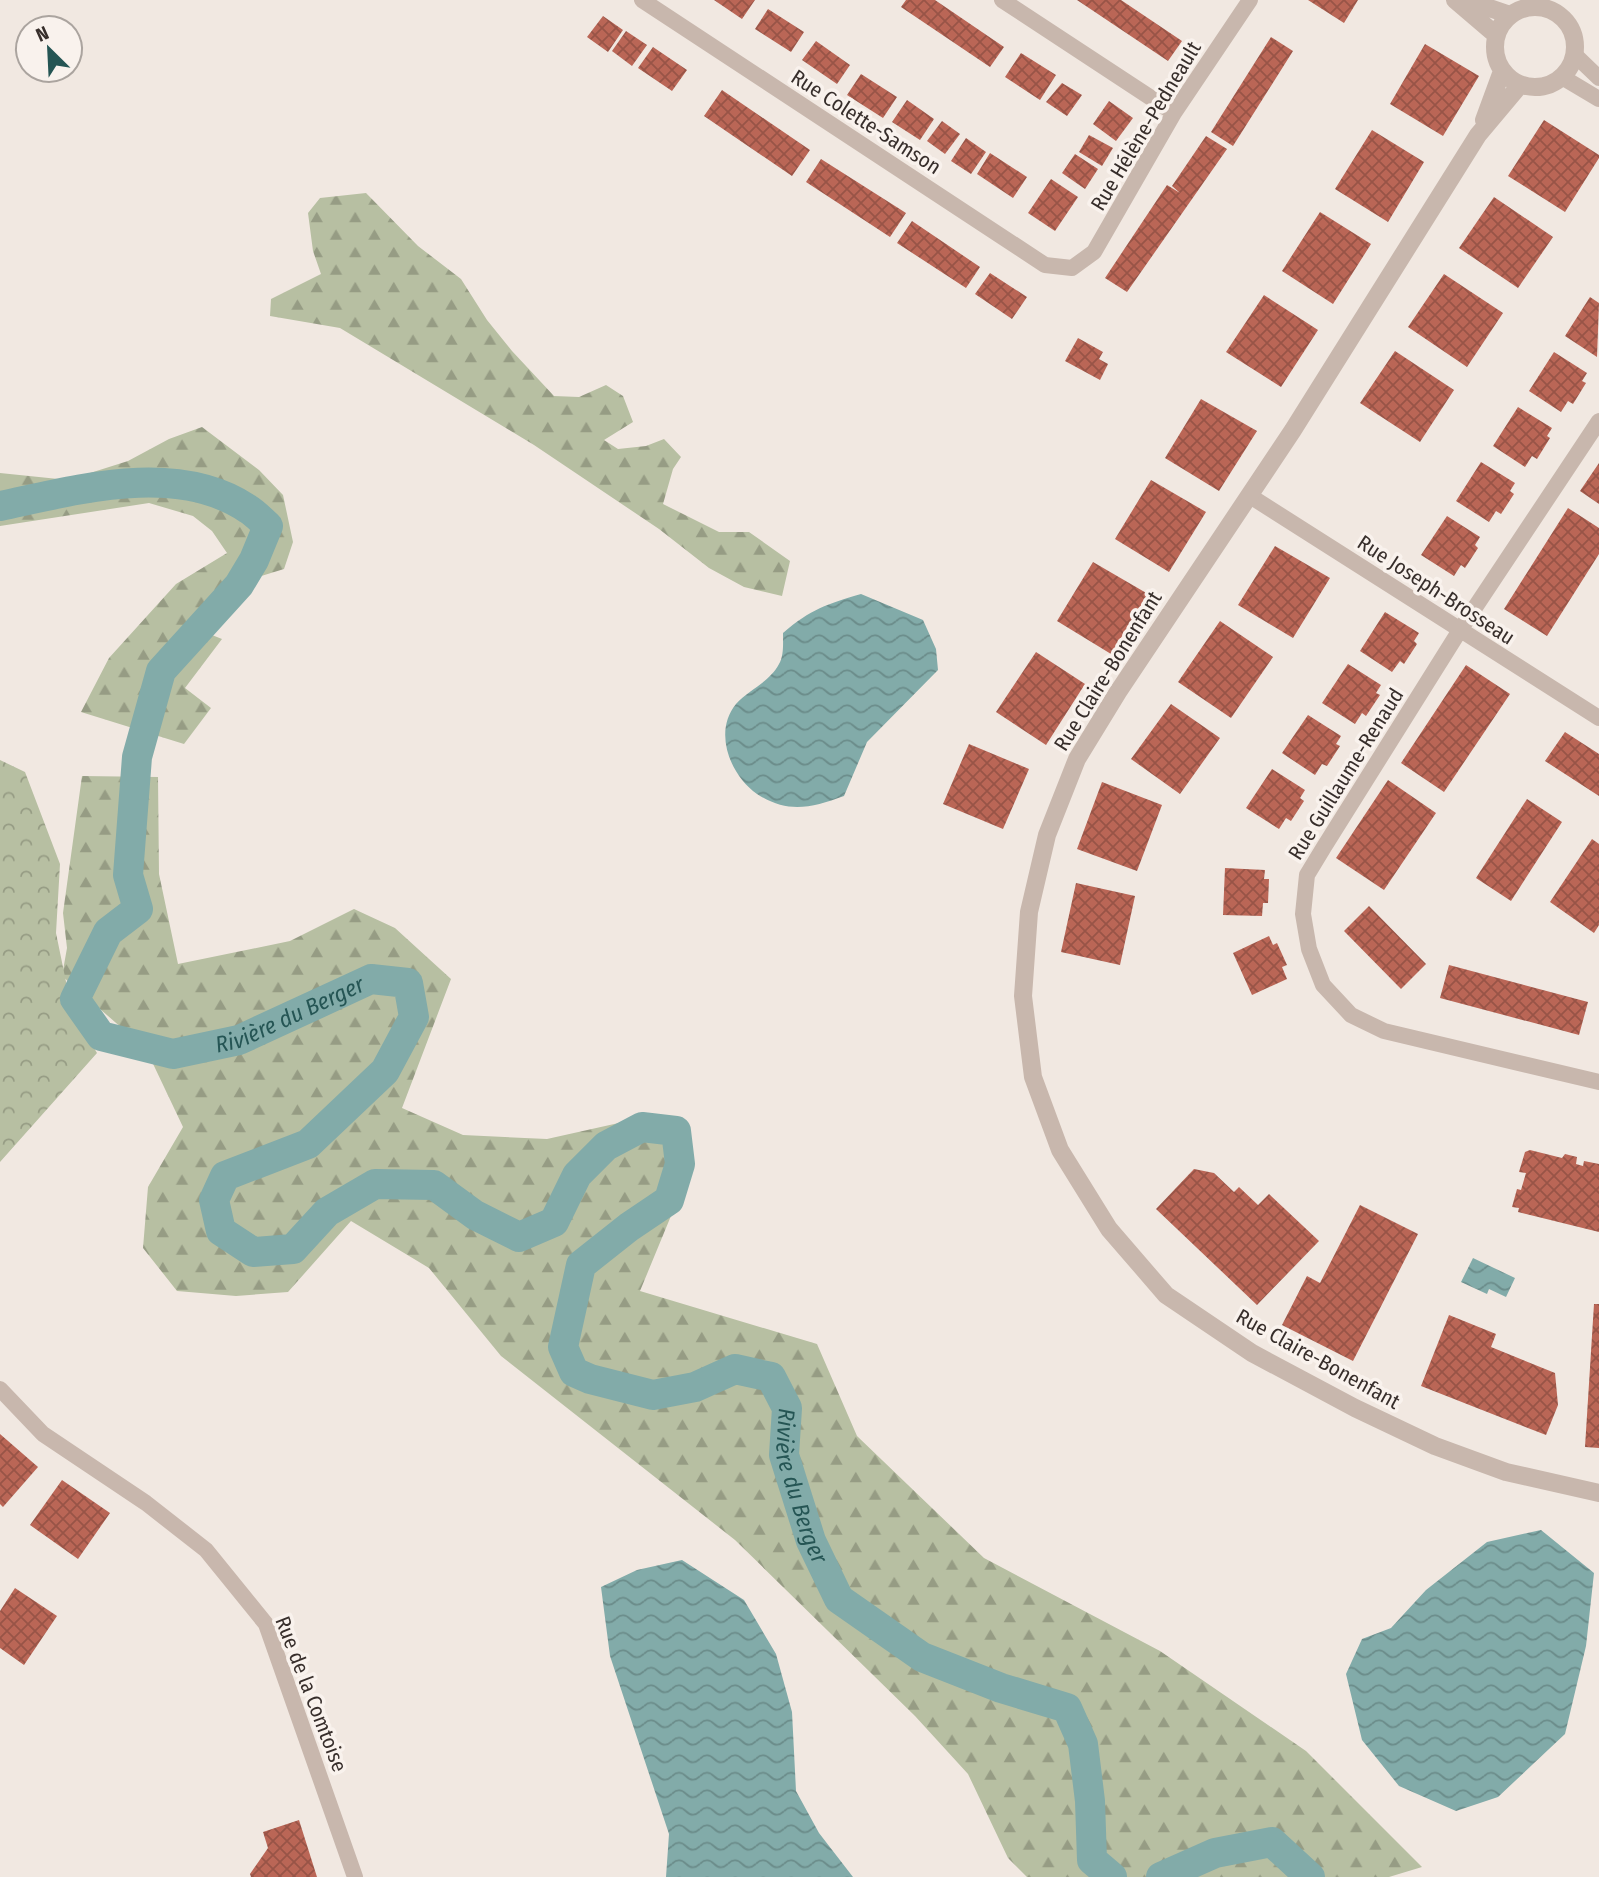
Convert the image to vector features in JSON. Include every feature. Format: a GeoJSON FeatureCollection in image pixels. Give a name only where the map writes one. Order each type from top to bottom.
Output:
{"type":"FeatureCollection","features":[{"type":"Feature","properties":{"kind":"street","name":"Rue Colette-Samson"},"geometry":{"type":"LineString","coordinates":[[644,0],[1045,265],[1072,268]]}},
{"type":"Feature","properties":{"kind":"street"},"geometry":{"type":"LineString","coordinates":[[1002,0],[1174,113]]}},
{"type":"Feature","properties":{"kind":"street","name":"Rue Hélène-Pedneault"},"geometry":{"type":"LineString","coordinates":[[1072,268],[1094,253],[1174,113],[1250,0]]}},
{"type":"Feature","properties":{"kind":"street"},"geometry":{"type":"LineString","coordinates":[[1455,0],[1496,35]]}},
{"type":"Feature","properties":{"kind":"street"},"geometry":{"type":"LineString","coordinates":[[1466,0],[1510,15]]}},
{"type":"Feature","properties":{"kind":"street"},"geometry":{"type":"LineString","coordinates":[[1540,7],[1555,13],[1567,23],[1574,38],[1574,54],[1562,77],[1542,87],[1520,85],[1502,71],[1496,60],[1494,47],[1496,35],[1510,15],[1524,8],[1540,7]]}},
{"type":"Feature","properties":{"kind":"street"},"geometry":{"type":"LineString","coordinates":[[1574,54],[1599,78]]}},
{"type":"Feature","properties":{"kind":"street","name":"Rue Claire-Bonenfant"},"geometry":{"type":"LineString","coordinates":[[1478,135],[1502,71]]}},
{"type":"Feature","properties":{"kind":"street"},"geometry":{"type":"LineString","coordinates":[[1562,77],[1599,99]]}},
{"type":"Feature","properties":{"kind":"street","name":"Rue Claire-Bonenfant"},"geometry":{"type":"LineString","coordinates":[[1520,85],[1478,135],[1250,496],[1118,692],[1077,759],[1047,835],[1029,912],[1023,996],[1034,1077],[1060,1150],[1109,1229],[1166,1295],[1252,1353],[1355,1408],[1435,1446],[1506,1472],[1599,1493]]}},
{"type":"Feature","properties":{"kind":"street","name":"Rue Guillaume-Renaud"},"geometry":{"type":"LineString","coordinates":[[1599,421],[1460,630],[1307,875],[1303,914],[1309,949],[1323,985],[1351,1015],[1384,1031],[1599,1082]]}},
{"type":"Feature","properties":{"kind":"street","name":"Rue Joseph-Brosseau"},"geometry":{"type":"LineString","coordinates":[[1250,496],[1599,718]]}},
{"type":"Feature","properties":{"kind":"street","name":"Rue de la Comtoise"},"geometry":{"type":"LineString","coordinates":[[0,1388],[43,1434],[146,1503],[206,1550],[266,1624],[355,1877]]}},
{"type":"Feature","properties":{"kind":"green space"},"geometry":{"type":"Polygon","coordinates":[[[366,193],[418,246],[461,279],[487,320],[554,396],[579,397],[606,385],[623,396],[633,422],[604,440],[618,449],[646,446],[664,439],[681,457],[673,469],[663,504],[719,532],[749,532],[790,561],[782,596],[744,587],[709,568],[659,529],[534,445],[340,328],[270,316],[271,299],[321,274],[313,251],[308,213],[320,198],[366,193]]]}},
{"type":"Feature","properties":{"kind":"green space"},"geometry":{"type":"Polygon","coordinates":[[[202,427],[259,470],[283,495],[293,542],[284,569],[258,577],[212,635],[222,639],[185,688],[211,708],[184,744],[81,712],[109,658],[176,584],[227,553],[212,531],[193,516],[149,503],[0,526],[0,473],[68,480],[128,461],[169,439],[202,427]]]}},
{"type":"Feature","properties":{"kind":"green space"},"geometry":{"type":"Polygon","coordinates":[[[0,760],[25,772],[60,864],[56,933],[72,1011],[97,1053],[0,1162],[0,760]]]}},
{"type":"Feature","properties":{"kind":"green space"},"geometry":{"type":"Polygon","coordinates":[[[82,776],[158,777],[159,874],[178,964],[290,941],[354,909],[395,928],[451,979],[402,1108],[463,1135],[547,1139],[650,1116],[692,1165],[640,1291],[817,1344],[857,1436],[984,1558],[1160,1651],[1306,1751],[1422,1867],[1389,1877],[1027,1877],[1008,1858],[968,1774],[915,1716],[735,1540],[501,1356],[429,1268],[351,1221],[288,1292],[236,1296],[177,1291],[143,1248],[148,1187],[183,1127],[146,1049],[62,976],[67,948],[63,913],[82,776]]]}},
{"type":"Feature","properties":{"kind":"water"},"geometry":{"type":"Polygon","coordinates":[[[861,594],[923,620],[936,649],[938,670],[867,742],[844,796],[821,804],[800,807],[789,807],[768,800],[747,786],[732,765],[725,740],[729,715],[741,699],[775,671],[782,657],[783,633],[820,608],[861,594]]]}},
{"type":"Feature","properties":{"kind":"water"},"geometry":{"type":"Polygon","coordinates":[[[1473,1258],[1515,1278],[1506,1297],[1489,1289],[1487,1294],[1461,1282],[1473,1258]]]}},
{"type":"Feature","properties":{"kind":"water"},"geometry":{"type":"Polygon","coordinates":[[[1541,1530],[1594,1573],[1586,1646],[1565,1734],[1498,1797],[1456,1811],[1399,1786],[1362,1740],[1346,1674],[1362,1639],[1391,1628],[1426,1590],[1487,1542],[1541,1530]]]}},
{"type":"Feature","properties":{"kind":"water"},"geometry":{"type":"Polygon","coordinates":[[[682,1560],[744,1600],[776,1654],[792,1712],[796,1791],[819,1833],[853,1877],[666,1877],[669,1834],[610,1656],[601,1587],[637,1570],[682,1560]]]}},
{"type":"Feature","properties":{"kind":"building"},"geometry":{"type":"Polygon","coordinates":[[[714,0],[755,0],[742,19],[714,0]]]}},
{"type":"Feature","properties":{"kind":"building"},"geometry":{"type":"Polygon","coordinates":[[[906,0],[935,0],[1004,47],[990,67],[901,7],[906,0]]]}},
{"type":"Feature","properties":{"kind":"building"},"geometry":{"type":"Polygon","coordinates":[[[1077,0],[1121,0],[1182,41],[1168,61],[1077,0]]]}},
{"type":"Feature","properties":{"kind":"building"},"geometry":{"type":"Polygon","coordinates":[[[1308,0],[1358,0],[1344,23],[1308,0]]]}},
{"type":"Feature","properties":{"kind":"building"},"geometry":{"type":"Polygon","coordinates":[[[768,9],[804,32],[791,52],[755,29],[768,9]]]}},
{"type":"Feature","properties":{"kind":"building"},"geometry":{"type":"Polygon","coordinates":[[[603,16],[623,30],[608,52],[587,37],[603,16]]]}},
{"type":"Feature","properties":{"kind":"building"},"geometry":{"type":"Polygon","coordinates":[[[626,31],[647,45],[632,66],[612,51],[626,31]]]}},
{"type":"Feature","properties":{"kind":"building"},"geometry":{"type":"Polygon","coordinates":[[[1271,37],[1293,51],[1233,146],[1211,132],[1271,37]]]}},
{"type":"Feature","properties":{"kind":"building"},"geometry":{"type":"Polygon","coordinates":[[[816,41],[850,65],[837,84],[802,60],[816,41]]]}},
{"type":"Feature","properties":{"kind":"building"},"geometry":{"type":"Polygon","coordinates":[[[1425,44],[1479,76],[1443,136],[1390,104],[1425,44]]]}},
{"type":"Feature","properties":{"kind":"building"},"geometry":{"type":"Polygon","coordinates":[[[653,47],[687,70],[672,91],[638,68],[653,47]]]}},
{"type":"Feature","properties":{"kind":"building"},"geometry":{"type":"Polygon","coordinates":[[[1021,53],[1056,75],[1040,100],[1005,77],[1021,53]]]}},
{"type":"Feature","properties":{"kind":"building"},"geometry":{"type":"Polygon","coordinates":[[[861,74],[897,97],[883,118],[847,95],[861,74]]]}},
{"type":"Feature","properties":{"kind":"building"},"geometry":{"type":"Polygon","coordinates":[[[1062,83],[1082,95],[1067,116],[1046,102],[1062,83]]]}},
{"type":"Feature","properties":{"kind":"building"},"geometry":{"type":"Polygon","coordinates":[[[722,90],[810,150],[792,176],[704,116],[722,90]]]}},
{"type":"Feature","properties":{"kind":"building"},"geometry":{"type":"Polygon","coordinates":[[[907,100],[934,119],[920,140],[892,122],[907,100]]]}},
{"type":"Feature","properties":{"kind":"building"},"geometry":{"type":"Polygon","coordinates":[[[1109,101],[1133,118],[1116,141],[1093,124],[1109,101]]]}},
{"type":"Feature","properties":{"kind":"building"},"geometry":{"type":"Polygon","coordinates":[[[1544,120],[1599,155],[1565,212],[1508,176],[1544,120]]]}},
{"type":"Feature","properties":{"kind":"building"},"geometry":{"type":"Polygon","coordinates":[[[942,121],[960,134],[945,154],[927,141],[942,121]]]}},
{"type":"Feature","properties":{"kind":"building"},"geometry":{"type":"Polygon","coordinates":[[[1372,130],[1424,162],[1388,222],[1335,189],[1372,130]]]}},
{"type":"Feature","properties":{"kind":"building"},"geometry":{"type":"Polygon","coordinates":[[[1089,135],[1113,148],[1102,166],[1079,152],[1089,135]]]}},
{"type":"Feature","properties":{"kind":"building"},"geometry":{"type":"Polygon","coordinates":[[[1206,136],[1227,149],[1127,292],[1105,278],[1167,185],[1180,193],[1172,186],[1206,136]]]}},
{"type":"Feature","properties":{"kind":"building"},"geometry":{"type":"Polygon","coordinates":[[[966,138],[986,152],[971,174],[951,161],[966,138]]]}},
{"type":"Feature","properties":{"kind":"building"},"geometry":{"type":"Polygon","coordinates":[[[990,153],[1027,177],[1013,198],[977,174],[990,153]]]}},
{"type":"Feature","properties":{"kind":"building"},"geometry":{"type":"Polygon","coordinates":[[[1075,154],[1098,169],[1085,189],[1062,173],[1075,154]]]}},
{"type":"Feature","properties":{"kind":"building"},"geometry":{"type":"Polygon","coordinates":[[[821,159],[906,213],[890,237],[806,182],[821,159]]]}},
{"type":"Feature","properties":{"kind":"building"},"geometry":{"type":"Polygon","coordinates":[[[1051,179],[1078,197],[1055,231],[1028,213],[1051,179]]]}},
{"type":"Feature","properties":{"kind":"building"},"geometry":{"type":"Polygon","coordinates":[[[1494,197],[1553,237],[1518,288],[1459,248],[1494,197]]]}},
{"type":"Feature","properties":{"kind":"building"},"geometry":{"type":"Polygon","coordinates":[[[1320,212],[1371,244],[1333,304],[1282,271],[1320,212]]]}},
{"type":"Feature","properties":{"kind":"building"},"geometry":{"type":"Polygon","coordinates":[[[912,221],[980,267],[966,288],[897,243],[912,221]]]}},
{"type":"Feature","properties":{"kind":"building"},"geometry":{"type":"Polygon","coordinates":[[[990,273],[1027,297],[1012,319],[975,294],[990,273]]]}},
{"type":"Feature","properties":{"kind":"building"},"geometry":{"type":"Polygon","coordinates":[[[1444,274],[1503,313],[1467,367],[1408,327],[1444,274]]]}},
{"type":"Feature","properties":{"kind":"building"},"geometry":{"type":"Polygon","coordinates":[[[1264,295],[1318,330],[1281,387],[1226,352],[1264,295]]]}},
{"type":"Feature","properties":{"kind":"building"},"geometry":{"type":"Polygon","coordinates":[[[1590,297],[1599,303],[1597,357],[1565,336],[1590,297]]]}},
{"type":"Feature","properties":{"kind":"building"},"geometry":{"type":"Polygon","coordinates":[[[1078,338],[1103,352],[1099,359],[1108,364],[1100,380],[1065,361],[1078,338]]]}},
{"type":"Feature","properties":{"kind":"building"},"geometry":{"type":"Polygon","coordinates":[[[1395,351],[1454,390],[1420,442],[1360,403],[1395,351]]]}},
{"type":"Feature","properties":{"kind":"building"},"geometry":{"type":"Polygon","coordinates":[[[1554,352],[1587,373],[1582,381],[1586,383],[1573,404],[1568,401],[1561,412],[1529,391],[1554,352]]]}},
{"type":"Feature","properties":{"kind":"building"},"geometry":{"type":"Polygon","coordinates":[[[1201,399],[1257,431],[1219,491],[1165,458],[1201,399]]]}},
{"type":"Feature","properties":{"kind":"building"},"geometry":{"type":"Polygon","coordinates":[[[1518,407],[1552,428],[1547,436],[1550,438],[1537,459],[1532,456],[1525,467],[1493,446],[1518,407]]]}},
{"type":"Feature","properties":{"kind":"building"},"geometry":{"type":"Polygon","coordinates":[[[1481,462],[1515,483],[1510,491],[1514,494],[1501,514],[1496,511],[1489,522],[1456,501],[1481,462]]]}},
{"type":"Feature","properties":{"kind":"building"},"geometry":{"type":"Polygon","coordinates":[[[1599,463],[1599,504],[1580,491],[1599,463]]]}},
{"type":"Feature","properties":{"kind":"building"},"geometry":{"type":"Polygon","coordinates":[[[1151,480],[1206,512],[1169,572],[1115,539],[1151,480]]]}},
{"type":"Feature","properties":{"kind":"building"},"geometry":{"type":"Polygon","coordinates":[[[1568,508],[1599,528],[1599,554],[1547,636],[1504,609],[1568,508]]]}},
{"type":"Feature","properties":{"kind":"building"},"geometry":{"type":"Polygon","coordinates":[[[1447,516],[1480,537],[1475,545],[1478,548],[1465,568],[1461,565],[1454,576],[1421,555],[1447,516]]]}},
{"type":"Feature","properties":{"kind":"building"},"geometry":{"type":"Polygon","coordinates":[[[1275,546],[1330,578],[1293,638],[1238,605],[1275,546]]]}},
{"type":"Feature","properties":{"kind":"building"},"geometry":{"type":"Polygon","coordinates":[[[1093,562],[1148,594],[1111,654],[1057,621],[1093,562]]]}},
{"type":"Feature","properties":{"kind":"building"},"geometry":{"type":"Polygon","coordinates":[[[1385,612],[1419,633],[1414,641],[1417,644],[1404,664],[1400,661],[1392,672],[1360,651],[1385,612]]]}},
{"type":"Feature","properties":{"kind":"building"},"geometry":{"type":"Polygon","coordinates":[[[1220,621],[1273,657],[1231,718],[1178,682],[1220,621]]]}},
{"type":"Feature","properties":{"kind":"building"},"geometry":{"type":"Polygon","coordinates":[[[1036,652],[1085,684],[1046,745],[996,712],[1036,652]]]}},
{"type":"Feature","properties":{"kind":"building"},"geometry":{"type":"Polygon","coordinates":[[[1348,664],[1381,685],[1376,693],[1380,695],[1366,716],[1362,713],[1355,724],[1322,703],[1348,664]]]}},
{"type":"Feature","properties":{"kind":"building"},"geometry":{"type":"Polygon","coordinates":[[[1466,665],[1510,694],[1444,792],[1401,763],[1466,665]]]}},
{"type":"Feature","properties":{"kind":"building"},"geometry":{"type":"Polygon","coordinates":[[[1171,704],[1220,738],[1180,794],[1131,759],[1171,704]]]}},
{"type":"Feature","properties":{"kind":"building"},"geometry":{"type":"Polygon","coordinates":[[[1308,715],[1341,736],[1336,744],[1340,746],[1327,766],[1322,764],[1315,775],[1282,753],[1308,715]]]}},
{"type":"Feature","properties":{"kind":"building"},"geometry":{"type":"Polygon","coordinates":[[[1565,732],[1599,754],[1599,796],[1545,761],[1565,732]]]}},
{"type":"Feature","properties":{"kind":"building"},"geometry":{"type":"Polygon","coordinates":[[[969,744],[1029,769],[1003,829],[943,804],[969,744]]]}},
{"type":"Feature","properties":{"kind":"building"},"geometry":{"type":"Polygon","coordinates":[[[1272,769],[1305,790],[1300,798],[1304,801],[1291,821],[1286,818],[1279,829],[1246,808],[1272,769]]]}},
{"type":"Feature","properties":{"kind":"building"},"geometry":{"type":"Polygon","coordinates":[[[1388,780],[1436,813],[1384,890],[1336,858],[1388,780]]]}},
{"type":"Feature","properties":{"kind":"building"},"geometry":{"type":"Polygon","coordinates":[[[1102,782],[1162,805],[1137,871],[1077,849],[1102,782]]]}},
{"type":"Feature","properties":{"kind":"building"},"geometry":{"type":"Polygon","coordinates":[[[1527,799],[1562,822],[1511,901],[1476,878],[1527,799]]]}},
{"type":"Feature","properties":{"kind":"building"},"geometry":{"type":"Polygon","coordinates":[[[1592,839],[1599,844],[1599,925],[1594,933],[1550,902],[1592,839]]]}},
{"type":"Feature","properties":{"kind":"building"},"geometry":{"type":"Polygon","coordinates":[[[1225,868],[1265,870],[1264,879],[1269,879],[1268,903],[1263,903],[1262,916],[1223,915],[1225,868]]]}},
{"type":"Feature","properties":{"kind":"building"},"geometry":{"type":"Polygon","coordinates":[[[1076,883],[1135,896],[1120,965],[1061,952],[1076,883]]]}},
{"type":"Feature","properties":{"kind":"building"},"geometry":{"type":"Polygon","coordinates":[[[1369,906],[1426,964],[1401,989],[1344,931],[1369,906]]]}},
{"type":"Feature","properties":{"kind":"building"},"geometry":{"type":"Polygon","coordinates":[[[1269,936],[1273,945],[1277,943],[1287,965],[1282,967],[1287,979],[1252,995],[1233,953],[1269,936]]]}},
{"type":"Feature","properties":{"kind":"building"},"geometry":{"type":"Polygon","coordinates":[[[1449,965],[1588,1002],[1579,1035],[1440,998],[1449,965]]]}},
{"type":"Feature","properties":{"kind":"building"},"geometry":{"type":"Polygon","coordinates":[[[1530,1150],[1562,1158],[1565,1154],[1577,1157],[1576,1164],[1583,1166],[1584,1161],[1599,1164],[1599,1232],[1518,1212],[1519,1208],[1512,1207],[1517,1189],[1521,1190],[1526,1173],[1519,1172],[1525,1152],[1530,1150]]]}},
{"type":"Feature","properties":{"kind":"building"},"geometry":{"type":"Polygon","coordinates":[[[1194,1169],[1214,1173],[1234,1192],[1239,1187],[1258,1205],[1269,1194],[1319,1241],[1257,1305],[1156,1209],[1194,1169]]]}},
{"type":"Feature","properties":{"kind":"building"},"geometry":{"type":"Polygon","coordinates":[[[1360,1205],[1418,1234],[1353,1361],[1282,1325],[1307,1276],[1320,1283],[1360,1205]]]}},
{"type":"Feature","properties":{"kind":"building"},"geometry":{"type":"Polygon","coordinates":[[[1594,1304],[1599,1304],[1599,1448],[1585,1447],[1594,1304]]]}},
{"type":"Feature","properties":{"kind":"building"},"geometry":{"type":"Polygon","coordinates":[[[1449,1315],[1496,1334],[1491,1347],[1555,1373],[1558,1405],[1546,1435],[1421,1386],[1449,1315]]]}},
{"type":"Feature","properties":{"kind":"building"},"geometry":{"type":"Polygon","coordinates":[[[0,1434],[38,1467],[3,1507],[0,1504],[0,1434]]]}},
{"type":"Feature","properties":{"kind":"building"},"geometry":{"type":"Polygon","coordinates":[[[62,1480],[110,1513],[78,1559],[30,1525],[62,1480]]]}},
{"type":"Feature","properties":{"kind":"building"},"geometry":{"type":"Polygon","coordinates":[[[15,1588],[57,1616],[24,1665],[0,1648],[0,1611],[15,1588]]]}},
{"type":"Feature","properties":{"kind":"building"},"geometry":{"type":"Polygon","coordinates":[[[299,1820],[317,1877],[251,1877],[250,1874],[268,1848],[263,1832],[299,1820]]]}},
{"type":"Feature","properties":{"kind":"waterway","name":"Rivière du Berger"},"geometry":{"type":"LineString","coordinates":[[0,506],[93,487],[158,483],[190,486],[220,494],[251,511],[268,526],[254,560],[239,585],[161,671],[137,757],[128,875],[138,909],[108,932],[75,999],[101,1036],[173,1054],[239,1040],[371,979],[408,983],[414,1017],[385,1071],[308,1144],[225,1176],[214,1200],[221,1231],[253,1252],[293,1249],[327,1212],[375,1184],[434,1185],[475,1215],[519,1237],[554,1222],[577,1175],[606,1146],[642,1127],[676,1131],[680,1164],[669,1200],[581,1265],[563,1347],[574,1372],[590,1379],[653,1395],[695,1387],[735,1369],[771,1377],[787,1408],[784,1455],[811,1541],[839,1599],[922,1657],[1001,1688],[1067,1708],[1083,1744],[1090,1801],[1092,1860],[1112,1877]]}},
{"type":"Feature","properties":{"kind":"waterway","name":"Rivière du Berger"},"geometry":{"type":"LineString","coordinates":[[1161,1877],[1215,1853],[1272,1842],[1310,1877]]}}]}
